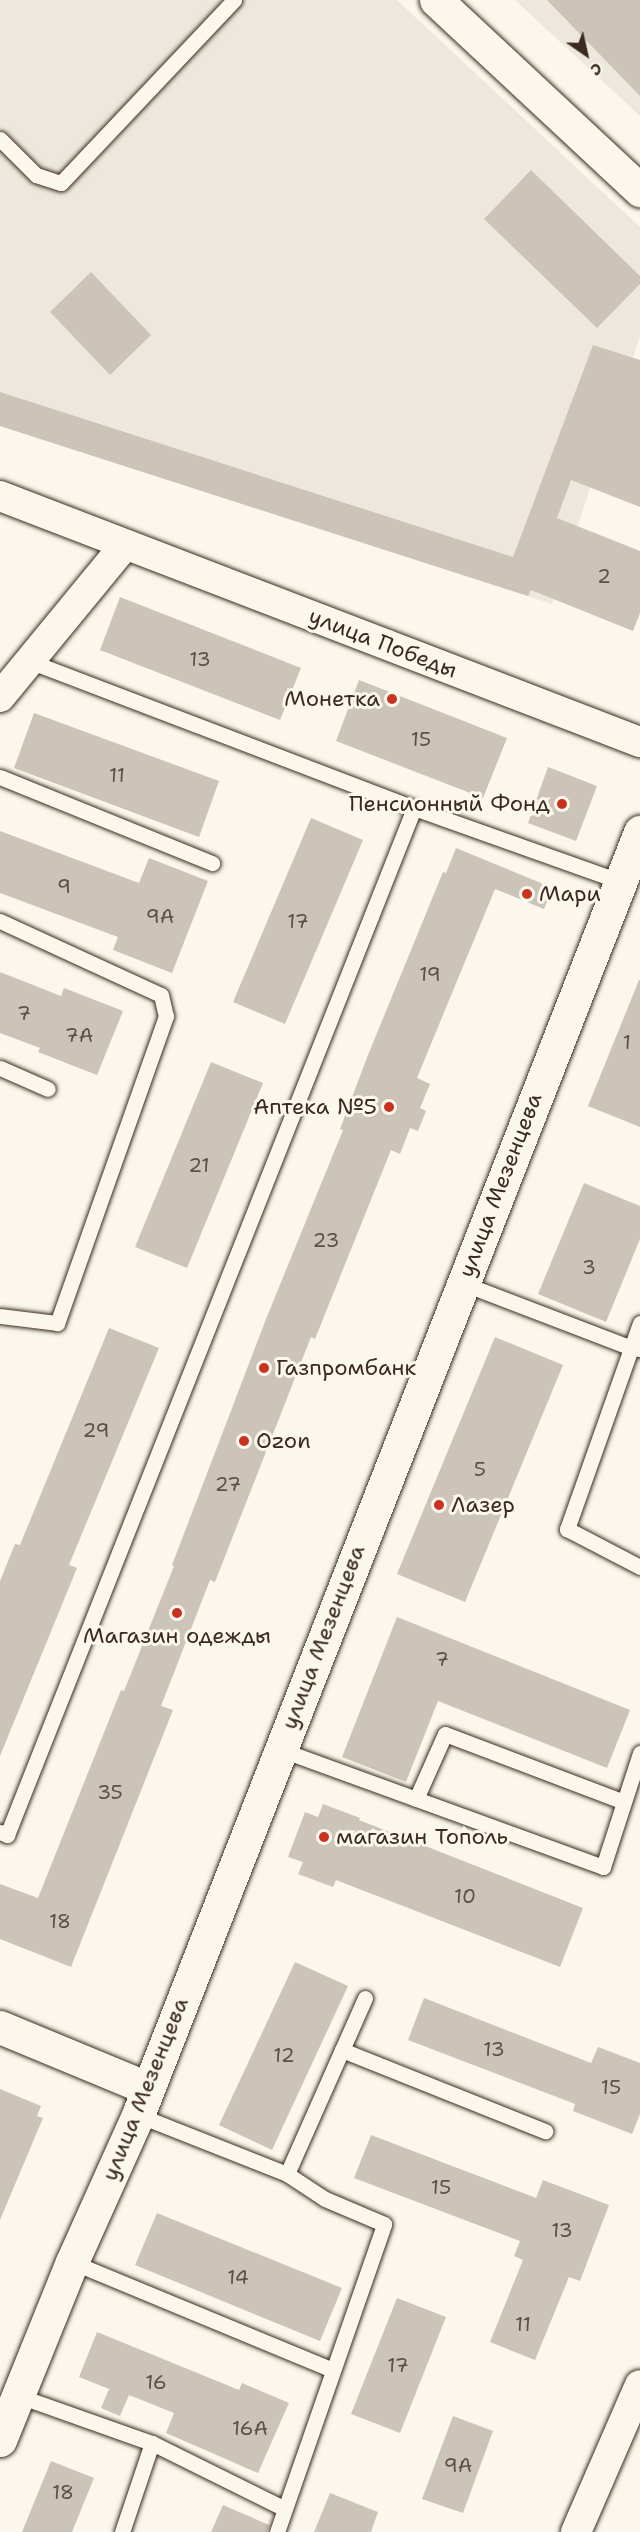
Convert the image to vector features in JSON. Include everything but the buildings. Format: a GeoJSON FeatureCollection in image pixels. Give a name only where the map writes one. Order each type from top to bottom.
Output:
{"type":"FeatureCollection","features":[{"type":"Feature","properties":{"kind":"main road"},"geometry":{"type":"LineString","coordinates":[[436,0],[640,190]]}},
{"type":"Feature","properties":{"kind":"main road","name":"улица Мезенцева"},"geometry":{"type":"LineString","coordinates":[[0,2440],[72,2262],[142,2102],[462,1283],[633,857]]}},
{"type":"Feature","properties":{"kind":"main road"},"geometry":{"type":"LineString","coordinates":[[0,2027],[142,2102]]}},
{"type":"Feature","properties":{"kind":"street","name":"улица Победы"},"geometry":{"type":"LineString","coordinates":[[0,496],[640,742]]}},
{"type":"Feature","properties":{"kind":"street"},"geometry":{"type":"LineString","coordinates":[[0,697],[125,545]]}},
{"type":"Feature","properties":{"kind":"street"},"geometry":{"type":"LineString","coordinates":[[581,2530],[640,2385]]}},
{"type":"Feature","properties":{"kind":"lane"},"geometry":{"type":"LineString","coordinates":[[0,139],[36,175],[61,183],[234,0]]}},
{"type":"Feature","properties":{"kind":"lane"},"geometry":{"type":"LineString","coordinates":[[29,661],[414,808],[633,857]]}},
{"type":"Feature","properties":{"kind":"lane"},"geometry":{"type":"LineString","coordinates":[[0,777],[212,863]]}},
{"type":"Feature","properties":{"kind":"lane"},"geometry":{"type":"LineString","coordinates":[[0,1832],[7,1835],[414,808]]}},
{"type":"Feature","properties":{"kind":"lane"},"geometry":{"type":"LineString","coordinates":[[0,921],[161,995],[166,1016],[57,1323],[0,1316]]}},
{"type":"Feature","properties":{"kind":"lane"},"geometry":{"type":"LineString","coordinates":[[0,1068],[48,1089]]}},
{"type":"Feature","properties":{"kind":"lane"},"geometry":{"type":"LineString","coordinates":[[462,1283],[636,1349]]}},
{"type":"Feature","properties":{"kind":"lane"},"geometry":{"type":"LineString","coordinates":[[640,1323],[636,1349],[567,1529],[640,1567]]}},
{"type":"Feature","properties":{"kind":"lane"},"geometry":{"type":"LineString","coordinates":[[416,1799],[445,1734],[624,1803]]}},
{"type":"Feature","properties":{"kind":"lane"},"geometry":{"type":"LineString","coordinates":[[279,1749],[603,1866],[640,1753]]}},
{"type":"Feature","properties":{"kind":"lane"},"geometry":{"type":"LineString","coordinates":[[287,2174],[365,1998]]}},
{"type":"Feature","properties":{"kind":"lane"},"geometry":{"type":"LineString","coordinates":[[342,2050],[545,2131]]}},
{"type":"Feature","properties":{"kind":"lane"},"geometry":{"type":"LineString","coordinates":[[142,2102],[287,2174],[325,2199],[384,2224],[277,2532]]}},
{"type":"Feature","properties":{"kind":"lane"},"geometry":{"type":"LineString","coordinates":[[72,2262],[333,2370]]}},
{"type":"Feature","properties":{"kind":"lane"},"geometry":{"type":"LineString","coordinates":[[19,2396],[152,2443],[285,2509]]}},
{"type":"Feature","properties":{"kind":"lane"},"geometry":{"type":"LineString","coordinates":[[122,2532],[152,2443]]}},
{"type":"Feature","properties":{"kind":"shaded area"},"geometry":{"type":"Polygon","coordinates":[[[0,0],[397,0],[640,227],[640,336],[552,604],[0,426],[0,0]]]}},
{"type":"Feature","properties":{"kind":"shaded area"},"geometry":{"type":"Polygon","coordinates":[[[515,0],[640,0],[640,116],[515,0]]]}},
{"type":"Feature","properties":{"kind":"place","name":"Монетка"},"geometry":{"type":"Point","coordinates":[392,699]}},
{"type":"Feature","properties":{"kind":"place","name":"Пенсионный Фонд"},"geometry":{"type":"Point","coordinates":[562,804]}},
{"type":"Feature","properties":{"kind":"place","name":"Мари"},"geometry":{"type":"Point","coordinates":[527,894]}},
{"type":"Feature","properties":{"kind":"place","name":"Аптека №5"},"geometry":{"type":"Point","coordinates":[389,1107]}},
{"type":"Feature","properties":{"kind":"place","name":"Газпромбанк"},"geometry":{"type":"Point","coordinates":[264,1368]}},
{"type":"Feature","properties":{"kind":"place","name":"Ozon"},"geometry":{"type":"Point","coordinates":[244,1441]}},
{"type":"Feature","properties":{"kind":"place","name":"Лазер"},"geometry":{"type":"Point","coordinates":[439,1505]}},
{"type":"Feature","properties":{"kind":"place","name":"Магазин одежды"},"geometry":{"type":"Point","coordinates":[177,1613]}},
{"type":"Feature","properties":{"kind":"place","name":"магазин Тополь"},"geometry":{"type":"Point","coordinates":[324,1837]}}]}
